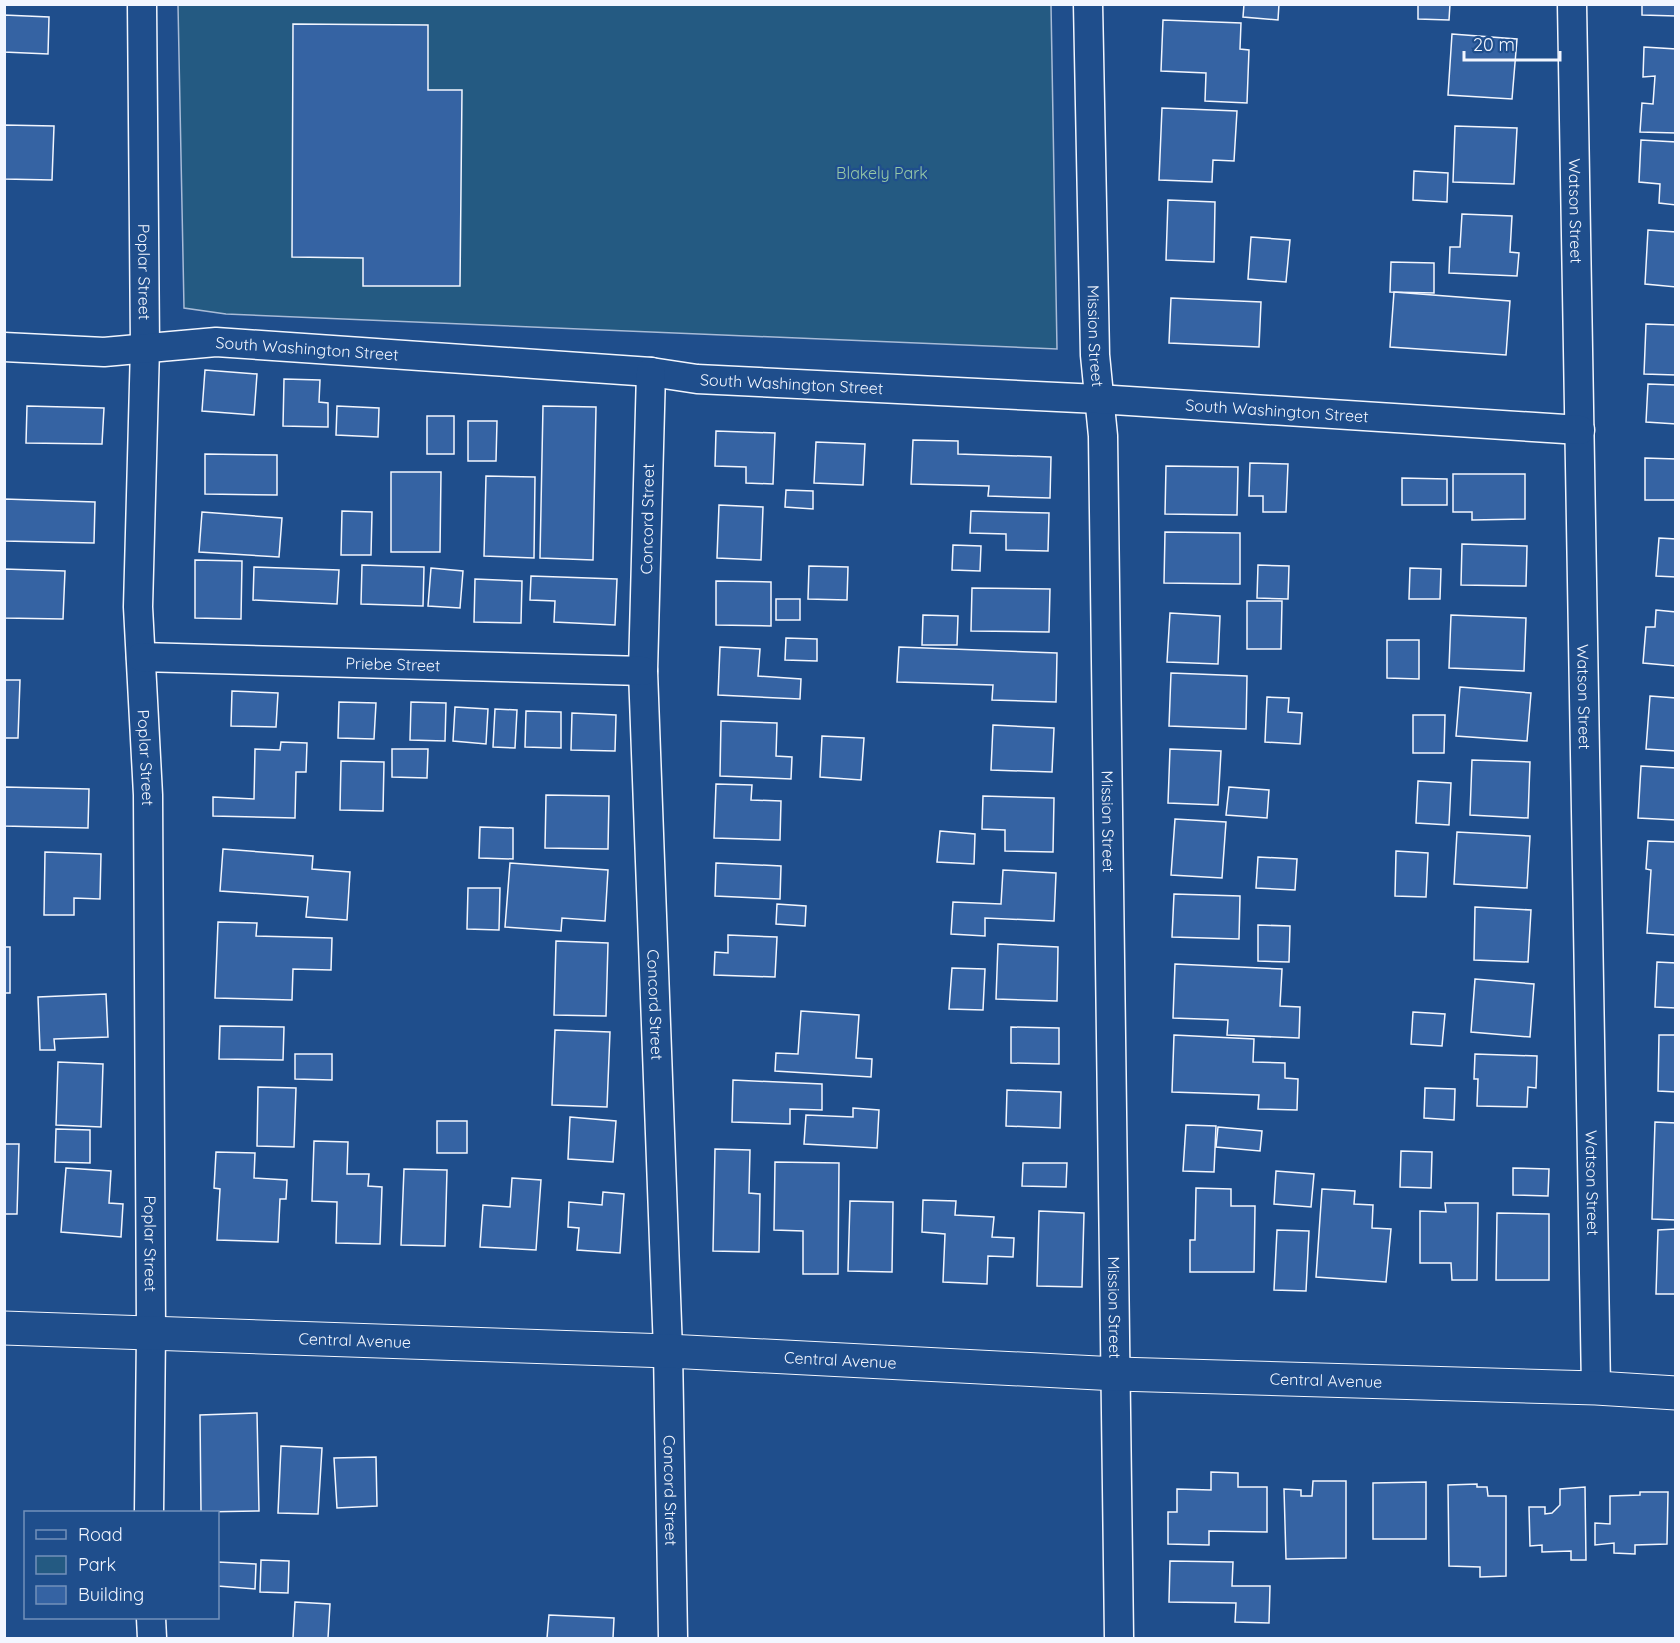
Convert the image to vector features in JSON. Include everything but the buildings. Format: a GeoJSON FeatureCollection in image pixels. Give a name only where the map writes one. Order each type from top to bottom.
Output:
{"type":"FeatureCollection","features":[{"type":"Feature","properties":{"kind":"street","name":"Poplar Street"},"geometry":{"type":"LineString","coordinates":[[142,4],[145,347],[138,607],[148,795],[151,1332],[149,1511]]}},
{"type":"Feature","properties":{"kind":"street","name":"Mission Street"},"geometry":{"type":"LineString","coordinates":[[1088,4],[1095,355],[1103,448],[1119,1638]]}},
{"type":"Feature","properties":{"kind":"street","name":"Watson Street"},"geometry":{"type":"LineString","coordinates":[[1572,4],[1596,1388]]}},
{"type":"Feature","properties":{"kind":"street","name":"South Washington Street"},"geometry":{"type":"LineString","coordinates":[[4,347],[104,352],[216,342],[651,372],[697,379],[1098,399],[1580,430]]}},
{"type":"Feature","properties":{"kind":"street","name":"Concord Street"},"geometry":{"type":"LineString","coordinates":[[651,372],[644,671],[668,1351],[672,1638]]}},
{"type":"Feature","properties":{"kind":"street","name":"Priebe Street"},"geometry":{"type":"LineString","coordinates":[[141,657],[644,671]]}},
{"type":"Feature","properties":{"kind":"street","name":"Central Avenue"},"geometry":{"type":"LineString","coordinates":[[4,1328],[668,1351],[1117,1374],[1596,1388],[1676,1393]]}},
{"type":"Feature","properties":{"kind":"street"},"geometry":{"type":"LineString","coordinates":[[152,1619],[152,1638]]}},
{"type":"Feature","properties":{"kind":"green space","name":"Blakely Park"},"geometry":{"type":"Polygon","coordinates":[[[178,5],[1051,5],[1057,349],[226,314],[184,308],[178,5]]]}}]}
